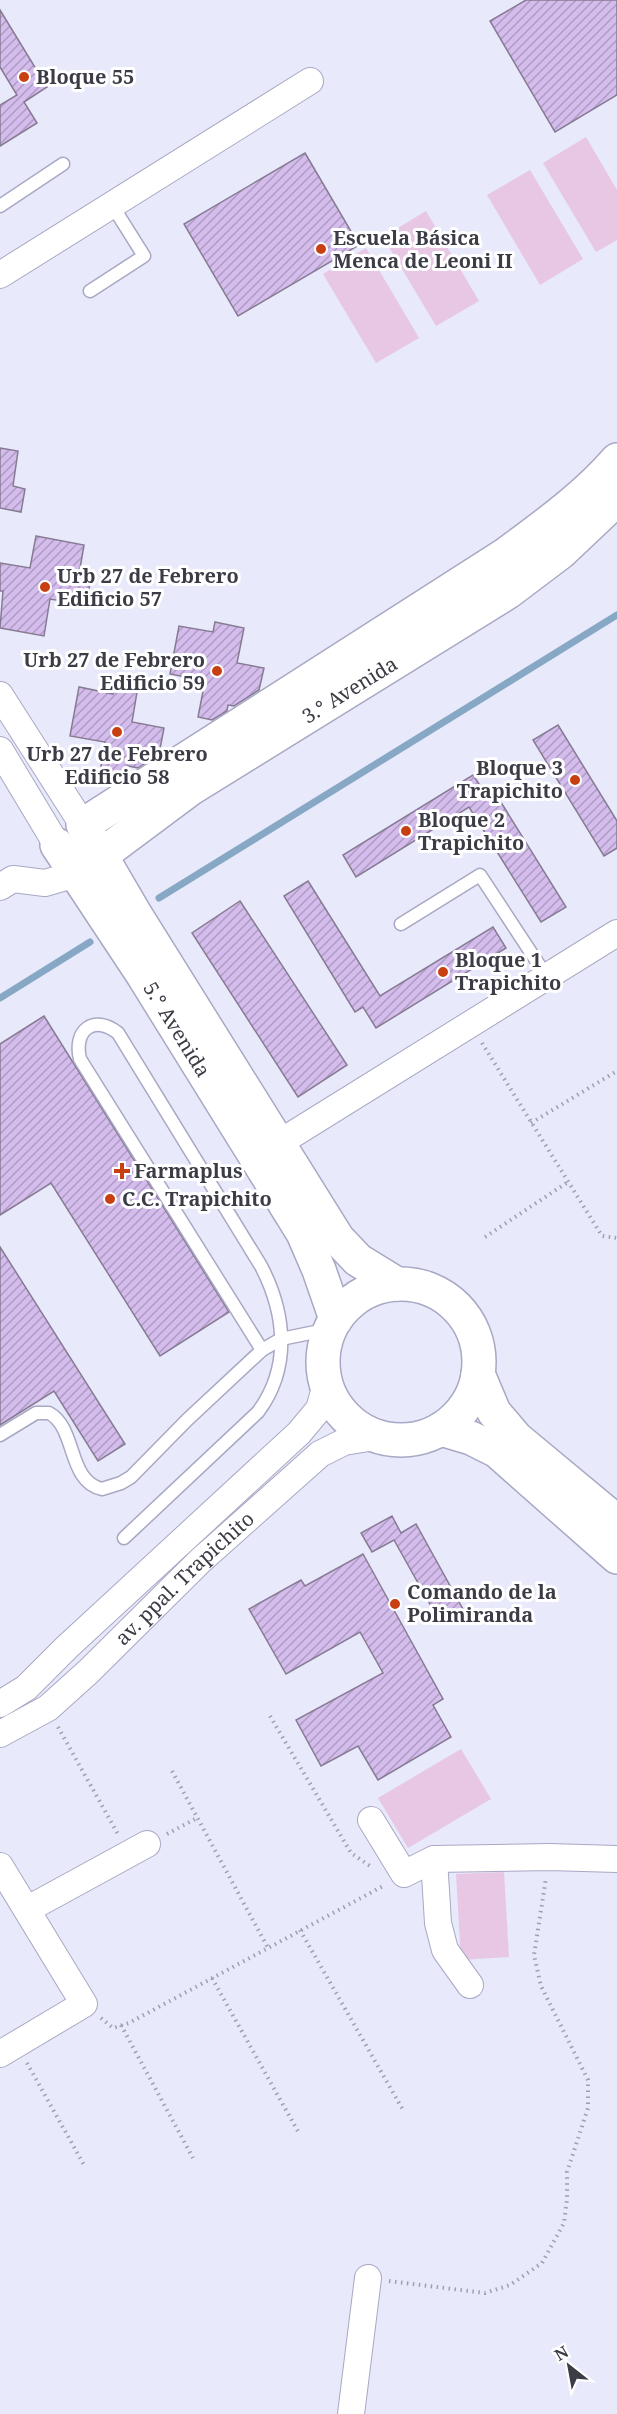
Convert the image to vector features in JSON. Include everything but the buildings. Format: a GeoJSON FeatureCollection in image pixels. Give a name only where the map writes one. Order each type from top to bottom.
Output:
{"type":"FeatureCollection","features":[{"type":"Feature","properties":{"kind":"street"},"geometry":{"type":"LineString","coordinates":[[2,269],[112,205],[310,81]]}},
{"type":"Feature","properties":{"kind":"street","name":"3.° Avenida"},"geometry":{"type":"LineString","coordinates":[[83,825],[505,555],[559,516],[617,460]]}},
{"type":"Feature","properties":{"kind":"street","name":"3.° Avenida"},"geometry":{"type":"LineString","coordinates":[[76,874],[190,789],[508,592],[561,552],[617,499]]}},
{"type":"Feature","properties":{"kind":"street"},"geometry":{"type":"LineString","coordinates":[[0,695],[83,825]]}},
{"type":"Feature","properties":{"kind":"street","name":"5.° Avenida"},"geometry":{"type":"LineString","coordinates":[[0,750],[57,845],[143,975],[303,1233],[319,1270],[333,1324]]}},
{"type":"Feature","properties":{"kind":"street","name":"5.° Avenida"},"geometry":{"type":"LineString","coordinates":[[83,825],[146,933],[338,1239],[358,1260],[397,1284]]}},
{"type":"Feature","properties":{"kind":"street"},"geometry":{"type":"LineString","coordinates":[[0,887],[13,879],[45,883],[76,874]]}},
{"type":"Feature","properties":{"kind":"street"},"geometry":{"type":"LineString","coordinates":[[279,1143],[617,933]]}},
{"type":"Feature","properties":{"kind":"street"},"geometry":{"type":"LineString","coordinates":[[397,1284],[417,1286],[436,1292],[459,1310],[474,1335],[479,1354],[478,1374],[471,1396],[459,1415],[441,1429],[420,1438],[398,1440],[375,1437],[355,1427],[339,1411],[322,1371],[323,1349],[333,1324],[348,1305],[363,1294],[379,1287],[397,1284]]}},
{"type":"Feature","properties":{"kind":"street"},"geometry":{"type":"LineString","coordinates":[[478,1374],[494,1412],[516,1438],[617,1522]]}},
{"type":"Feature","properties":{"kind":"street","name":"av. ppal. Trapichito"},"geometry":{"type":"LineString","coordinates":[[0,1704],[26,1688],[67,1647],[299,1433],[319,1409],[326,1385]]}},
{"type":"Feature","properties":{"kind":"street"},"geometry":{"type":"LineString","coordinates":[[441,1429],[471,1438],[496,1451],[617,1557]]}},
{"type":"Feature","properties":{"kind":"street","name":"av. ppal. Trapichito"},"geometry":{"type":"LineString","coordinates":[[0,1734],[48,1708],[88,1672],[200,1561],[320,1454],[344,1442],[375,1437]]}},
{"type":"Feature","properties":{"kind":"street"},"geometry":{"type":"LineString","coordinates":[[371,1820],[397,1878],[434,1859],[549,1857],[617,1859]]}},
{"type":"Feature","properties":{"kind":"street"},"geometry":{"type":"LineString","coordinates":[[28,1909],[138,1849]]}},
{"type":"Feature","properties":{"kind":"street"},"geometry":{"type":"LineString","coordinates":[[434,1859],[438,1923],[445,1950],[470,1985]]}},
{"type":"Feature","properties":{"kind":"street"},"geometry":{"type":"LineString","coordinates":[[0,1866],[84,2004],[8,2049]]}},
{"type":"Feature","properties":{"kind":"street"},"geometry":{"type":"LineString","coordinates":[[351,2414],[368,2278]]}},
{"type":"Feature","properties":{"kind":"lane"},"geometry":{"type":"LineString","coordinates":[[0,206],[63,164]]}},
{"type":"Feature","properties":{"kind":"lane"},"geometry":{"type":"LineString","coordinates":[[90,291],[144,256],[112,205]]}},
{"type":"Feature","properties":{"kind":"lane"},"geometry":{"type":"LineString","coordinates":[[401,924],[480,875],[547,977]]}},
{"type":"Feature","properties":{"kind":"lane"},"geometry":{"type":"LineString","coordinates":[[124,1538],[258,1412],[274,1386],[279,1371],[281,1339],[279,1315],[274,1296],[261,1266],[118,1033],[108,1026],[96,1024],[83,1031],[77,1046],[80,1059],[262,1350]]}},
{"type":"Feature","properties":{"kind":"lane"},"geometry":{"type":"LineString","coordinates":[[0,1435],[36,1413],[49,1413],[59,1421],[86,1481],[102,1489],[122,1484],[262,1350],[281,1339],[333,1324]]}},
{"type":"Feature","properties":{"kind":"path"},"geometry":{"type":"LineString","coordinates":[[470,1024],[602,1236],[617,1238]]}},
{"type":"Feature","properties":{"kind":"path"},"geometry":{"type":"LineString","coordinates":[[531,1123],[617,1071]]}},
{"type":"Feature","properties":{"kind":"path"},"geometry":{"type":"LineString","coordinates":[[485,1237],[568,1182]]}},
{"type":"Feature","properties":{"kind":"path"},"geometry":{"type":"LineString","coordinates":[[48,1708],[138,1849],[197,1818]]}},
{"type":"Feature","properties":{"kind":"path"},"geometry":{"type":"LineString","coordinates":[[270,1716],[351,1853],[397,1878]]}},
{"type":"Feature","properties":{"kind":"path"},"geometry":{"type":"LineString","coordinates":[[172,1771],[268,1948]]}},
{"type":"Feature","properties":{"kind":"path"},"geometry":{"type":"LineString","coordinates":[[368,2278],[485,2293],[510,2284],[542,2263],[564,2223],[567,2172],[588,2108],[588,2080],[541,1986],[534,1955],[549,1857]]}},
{"type":"Feature","properties":{"kind":"path"},"geometry":{"type":"LineString","coordinates":[[84,2004],[113,2028],[122,2025],[397,1878]]}},
{"type":"Feature","properties":{"kind":"path"},"geometry":{"type":"LineString","coordinates":[[300,1930],[403,2110]]}},
{"type":"Feature","properties":{"kind":"path"},"geometry":{"type":"LineString","coordinates":[[212,1978],[300,2135]]}},
{"type":"Feature","properties":{"kind":"path"},"geometry":{"type":"LineString","coordinates":[[122,2025],[193,2158]]}},
{"type":"Feature","properties":{"kind":"path"},"geometry":{"type":"LineString","coordinates":[[8,2049],[84,2165]]}},
{"type":"Feature","properties":{"kind":"shaded area"},"geometry":{"type":"Polygon","coordinates":[[[586,137],[617,190],[617,240],[596,252],[543,163],[586,137]]]}},
{"type":"Feature","properties":{"kind":"shaded area"},"geometry":{"type":"Polygon","coordinates":[[[530,170],[583,259],[540,285],[487,195],[530,170]]]}},
{"type":"Feature","properties":{"kind":"shaded area"},"geometry":{"type":"Polygon","coordinates":[[[426,211],[479,301],[436,326],[383,237],[426,211]]]}},
{"type":"Feature","properties":{"kind":"shaded area"},"geometry":{"type":"Polygon","coordinates":[[[366,248],[419,338],[376,363],[323,274],[366,248]]]}},
{"type":"Feature","properties":{"kind":"shaded area"},"geometry":{"type":"Polygon","coordinates":[[[461,1749],[491,1799],[408,1848],[378,1798],[461,1749]]]}},
{"type":"Feature","properties":{"kind":"shaded area"},"geometry":{"type":"Polygon","coordinates":[[[504,1872],[509,1957],[461,1960],[456,1874],[504,1872]]]}},
{"type":"Feature","properties":{"kind":"waterway"},"geometry":{"type":"LineString","coordinates":[[159,898],[617,615]]}},
{"type":"Feature","properties":{"kind":"waterway"},"geometry":{"type":"LineString","coordinates":[[0,998],[90,942]]}},
{"type":"Feature","properties":{"kind":"place","name":"Bloque 55"},"geometry":{"type":"Point","coordinates":[24,77]}},
{"type":"Feature","properties":{"kind":"place","name":"Escuela Básica Menca de Leoni II"},"geometry":{"type":"Point","coordinates":[321,249]}},
{"type":"Feature","properties":{"kind":"place","name":"Urb 27 de Febrero Edificio 57"},"geometry":{"type":"Point","coordinates":[45,587]}},
{"type":"Feature","properties":{"kind":"place","name":"Urb 27 de Febrero Edificio 59"},"geometry":{"type":"Point","coordinates":[217,671]}},
{"type":"Feature","properties":{"kind":"place","name":"Urb 27 de Febrero Edificio 58"},"geometry":{"type":"Point","coordinates":[117,732]}},
{"type":"Feature","properties":{"kind":"place","name":"Bloque 3 Trapichito"},"geometry":{"type":"Point","coordinates":[575,780]}},
{"type":"Feature","properties":{"kind":"place","name":"Bloque 2 Trapichito"},"geometry":{"type":"Point","coordinates":[406,831]}},
{"type":"Feature","properties":{"kind":"place","name":"Bloque 1 Trapichito"},"geometry":{"type":"Point","coordinates":[443,972]}},
{"type":"Feature","properties":{"kind":"place","name":"Farmaplus"},"geometry":{"type":"Point","coordinates":[122,1171]}},
{"type":"Feature","properties":{"kind":"place","name":"C.C. Trapichito"},"geometry":{"type":"Point","coordinates":[110,1199]}},
{"type":"Feature","properties":{"kind":"place","name":"Comando de la Polimiranda"},"geometry":{"type":"Point","coordinates":[395,1604]}}]}
